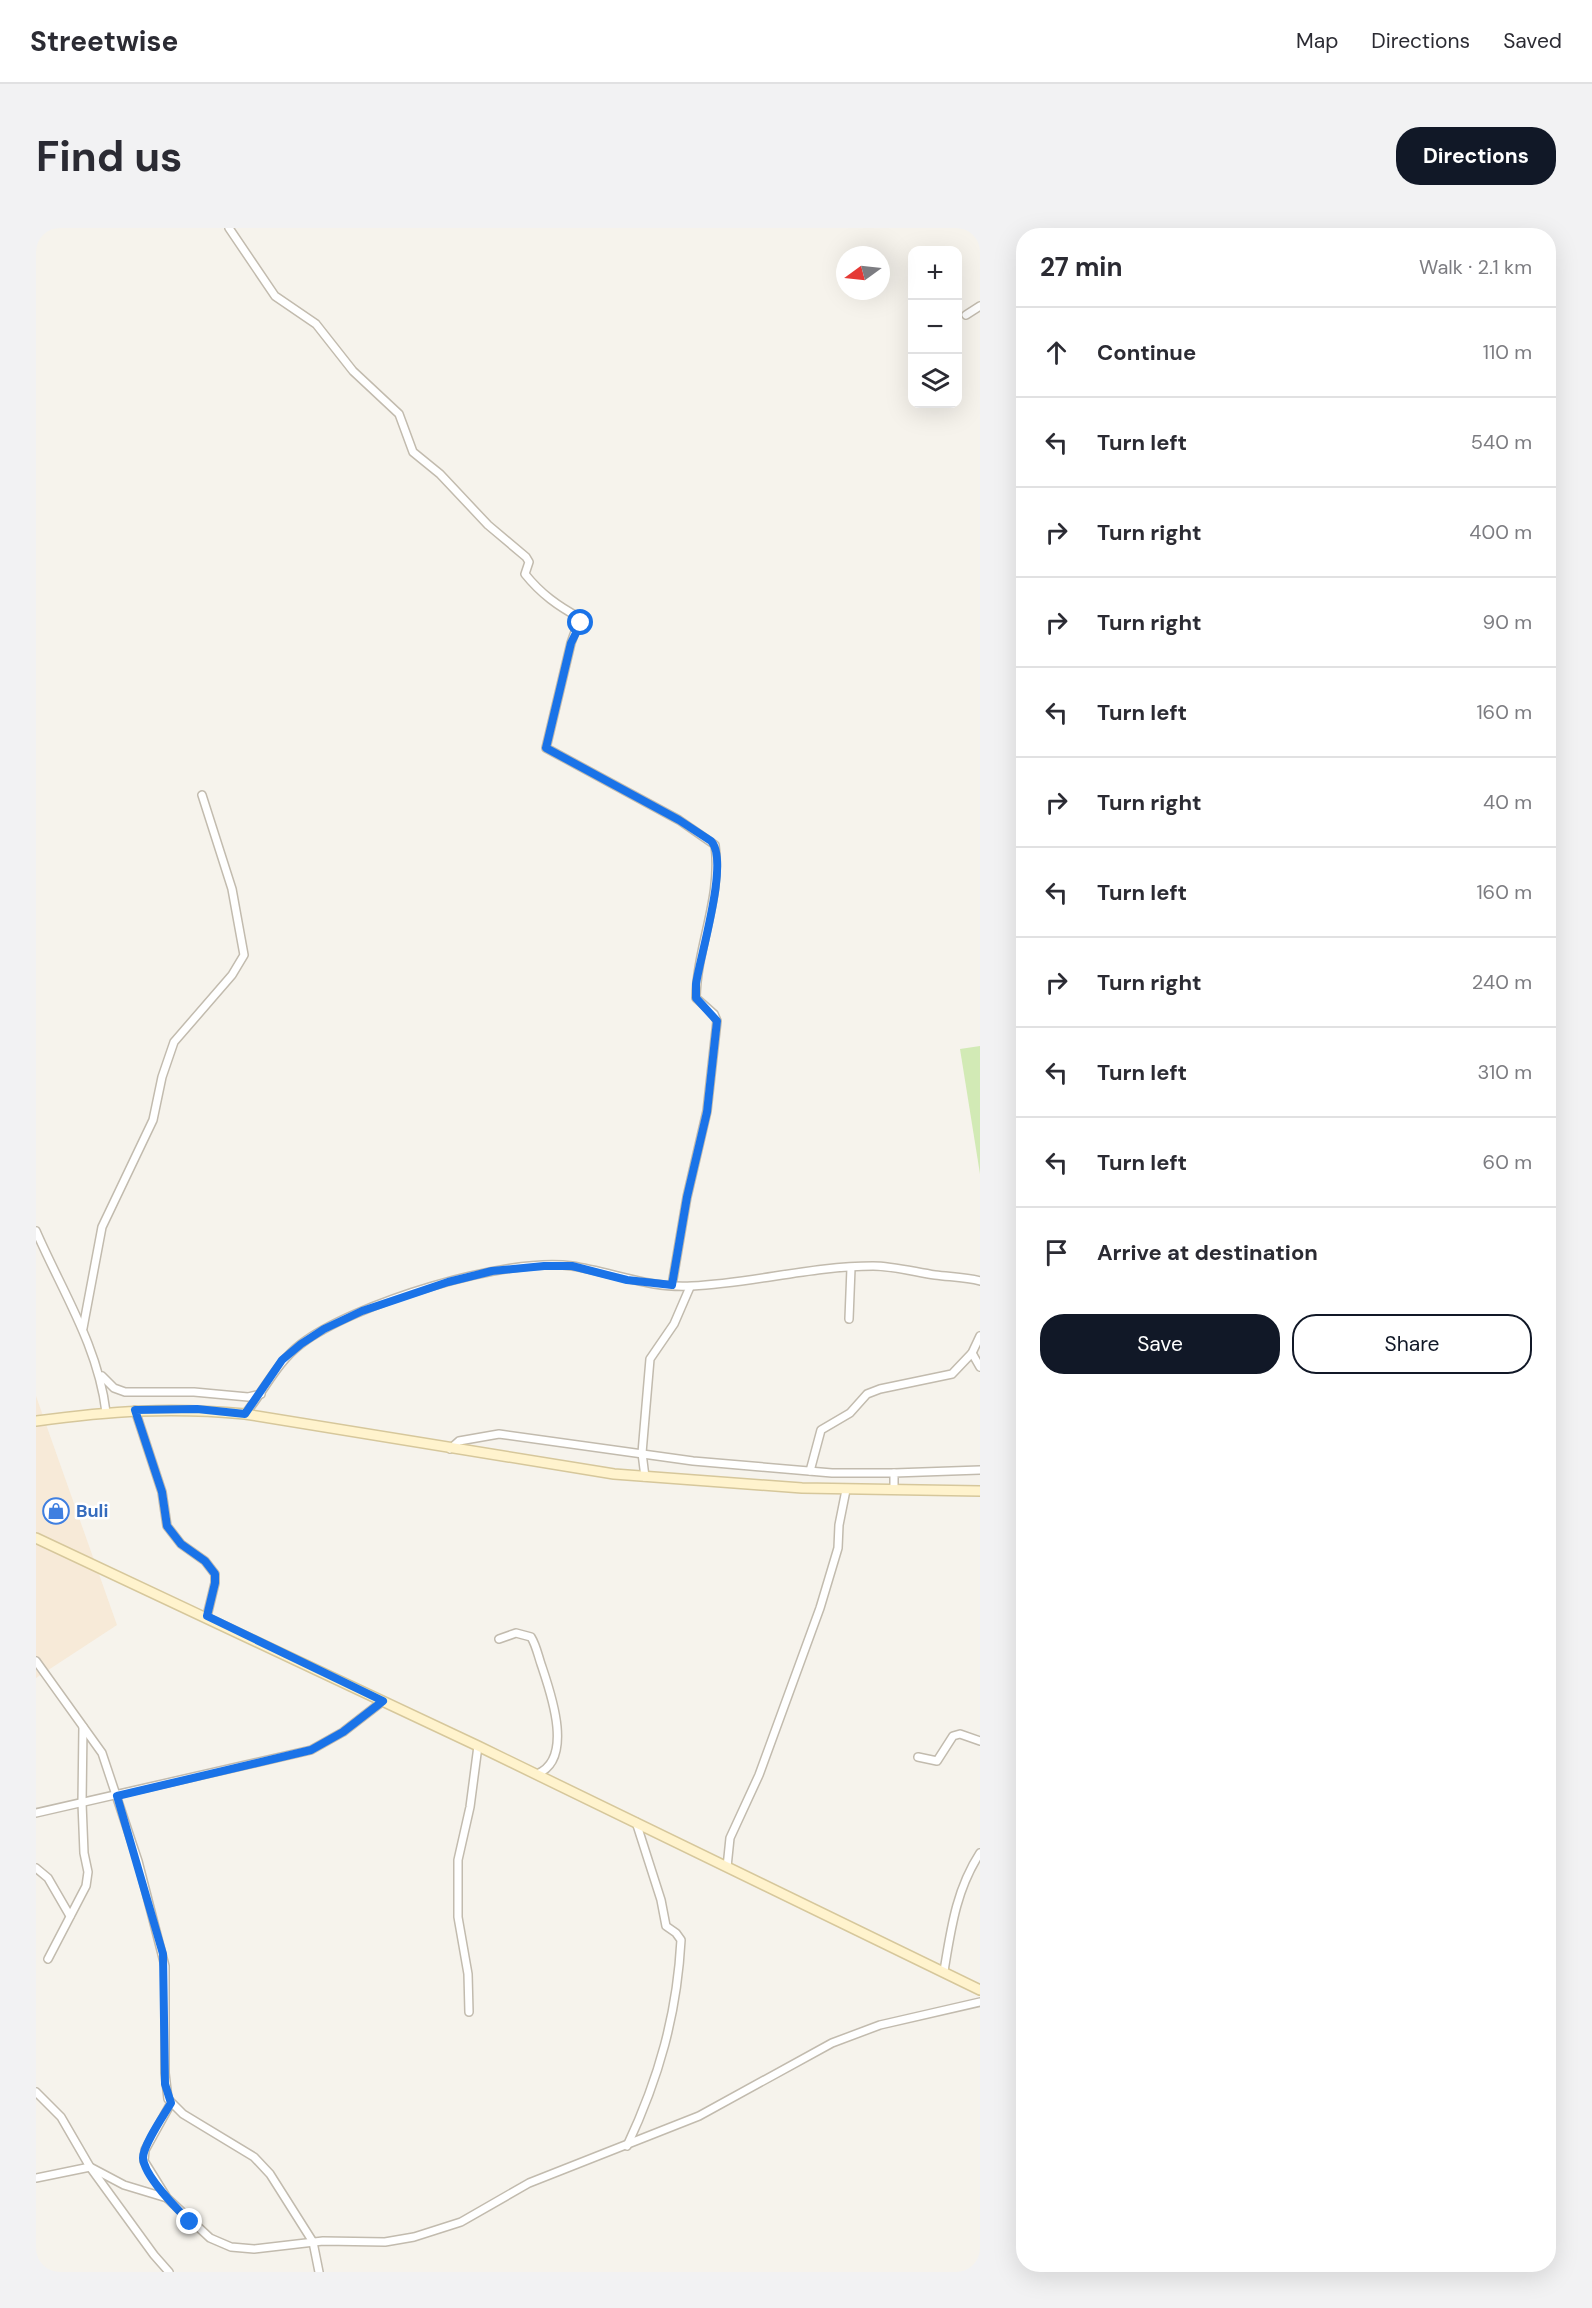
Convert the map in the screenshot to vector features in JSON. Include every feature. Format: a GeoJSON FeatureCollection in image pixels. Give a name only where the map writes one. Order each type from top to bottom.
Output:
{"type":"FeatureCollection","features":[{"type":"Feature","properties":{"kind":"street"},"geometry":{"type":"LineString","coordinates":[[229,228],[275,296],[316,324],[353,371],[399,414],[413,452],[440,474],[488,525],[526,557],[529,562],[525,574],[534,586],[552,602],[580,618],[571,643],[546,748],[679,820],[715,845],[718,868],[699,969],[696,998],[717,1021],[707,1112],[687,1197],[672,1285]]}},
{"type":"Feature","properties":{"kind":"street"},"geometry":{"type":"LineString","coordinates":[[966,315],[980,306]]}},
{"type":"Feature","properties":{"kind":"street"},"geometry":{"type":"LineString","coordinates":[[83,1328],[102,1227],[153,1120],[162,1077],[174,1042],[242,961],[243,948],[232,889],[202,795]]}},
{"type":"Feature","properties":{"kind":"street"},"geometry":{"type":"LineString","coordinates":[[36,1231],[83,1328],[100,1374],[106,1412]]}},
{"type":"Feature","properties":{"kind":"street"},"geometry":{"type":"LineString","coordinates":[[245,1414],[261,1394],[282,1360],[324,1329],[362,1311],[466,1276],[525,1267],[572,1266],[627,1280],[690,1287],[875,1266],[980,1281]]}},
{"type":"Feature","properties":{"kind":"street"},"geometry":{"type":"LineString","coordinates":[[849,1318],[850,1268]]}},
{"type":"Feature","properties":{"kind":"street"},"geometry":{"type":"LineString","coordinates":[[645,1477],[642,1452],[650,1359],[674,1324],[690,1287]]}},
{"type":"Feature","properties":{"kind":"street"},"geometry":{"type":"LineString","coordinates":[[810,1471],[821,1430],[850,1413],[867,1394],[952,1374],[972,1353],[980,1336]]}},
{"type":"Feature","properties":{"kind":"street"},"geometry":{"type":"LineString","coordinates":[[972,1353],[980,1367]]}},
{"type":"Feature","properties":{"kind":"street"},"geometry":{"type":"LineString","coordinates":[[100,1374],[114,1388],[125,1392],[194,1392],[248,1397],[261,1394]]}},
{"type":"Feature","properties":{"kind":"street"},"geometry":{"type":"LineString","coordinates":[[36,1421],[106,1412],[197,1409],[245,1414],[450,1449],[645,1477],[846,1490],[980,1491]]}},
{"type":"Feature","properties":{"kind":"street"},"geometry":{"type":"LineString","coordinates":[[135,1410],[162,1492],[167,1526],[181,1544],[205,1561],[215,1574],[207,1616]]}},
{"type":"Feature","properties":{"kind":"street"},"geometry":{"type":"LineString","coordinates":[[450,1449],[459,1441],[498,1434],[642,1452],[693,1461],[810,1471],[894,1473],[980,1470]]}},
{"type":"Feature","properties":{"kind":"street"},"geometry":{"type":"LineString","coordinates":[[894,1473],[894,1490]]}},
{"type":"Feature","properties":{"kind":"street"},"geometry":{"type":"LineString","coordinates":[[727,1867],[730,1838],[759,1775],[820,1608],[838,1548],[839,1525],[846,1490]]}},
{"type":"Feature","properties":{"kind":"street"},"geometry":{"type":"LineString","coordinates":[[36,1538],[207,1616],[537,1774],[980,1990]]}},
{"type":"Feature","properties":{"kind":"street"},"geometry":{"type":"LineString","coordinates":[[499,1639],[516,1633],[531,1637],[552,1694],[556,1748],[548,1767],[537,1774]]}},
{"type":"Feature","properties":{"kind":"street"},"geometry":{"type":"LineString","coordinates":[[36,1661],[102,1753],[117,1796],[163,1954],[165,2084],[171,2103],[261,2163],[278,2185],[313,2242],[319,2272]]}},
{"type":"Feature","properties":{"kind":"street"},"geometry":{"type":"LineString","coordinates":[[36,1813],[311,1750],[343,1732],[383,1701]]}},
{"type":"Feature","properties":{"kind":"street"},"geometry":{"type":"LineString","coordinates":[[48,1959],[86,1887],[88,1872],[84,1853],[82,1724]]}},
{"type":"Feature","properties":{"kind":"street"},"geometry":{"type":"LineString","coordinates":[[918,1757],[937,1761],[953,1736],[960,1734],[980,1741]]}},
{"type":"Feature","properties":{"kind":"street"},"geometry":{"type":"LineString","coordinates":[[469,2012],[468,1974],[458,1917],[458,1860],[470,1807],[478,1746]]}},
{"type":"Feature","properties":{"kind":"street"},"geometry":{"type":"LineString","coordinates":[[627,2146],[662,2060],[675,2003],[681,1940],[666,1926],[661,1900],[636,1822]]}},
{"type":"Feature","properties":{"kind":"street"},"geometry":{"type":"LineString","coordinates":[[945,1971],[957,1901],[968,1872],[980,1853]]}},
{"type":"Feature","properties":{"kind":"street"},"geometry":{"type":"LineString","coordinates":[[36,1868],[48,1878],[70,1916]]}},
{"type":"Feature","properties":{"kind":"street"},"geometry":{"type":"LineString","coordinates":[[171,2103],[143,2155],[146,2167],[167,2198],[199,2230],[220,2244],[261,2249],[313,2242],[385,2242],[414,2237],[452,2226],[482,2212],[529,2183],[699,2116],[814,2051],[841,2039],[880,2025],[980,2002]]}},
{"type":"Feature","properties":{"kind":"street"},"geometry":{"type":"LineString","coordinates":[[36,2092],[67,2126],[90,2168],[169,2272]]}},
{"type":"Feature","properties":{"kind":"street"},"geometry":{"type":"LineString","coordinates":[[36,2178],[90,2168],[124,2185],[167,2198]]}},
{"type":"Feature","properties":{"kind":"shaded area","name":"Buli"},"geometry":{"type":"Polygon","coordinates":[[[36,1396],[117,1625],[36,1678],[36,1396]]]}},
{"type":"Feature","properties":{"kind":"green space"},"geometry":{"type":"Polygon","coordinates":[[[980,1046],[980,1174],[960,1049],[980,1046]]]}},
{"type":"Feature","properties":{"kind":"place","name":"Buli"},"geometry":{"type":"Point","coordinates":[56,1511]}},
{"type":"Feature","properties":{"kind":"route"},"geometry":{"type":"LineString","coordinates":[[190,2222],[167,2198],[144,2161],[145,2150],[171,2103],[166,2092],[165,2073],[165,1966],[138,1861],[117,1796],[311,1750],[343,1732],[383,1701],[207,1616],[215,1574],[211,1566],[173,1536],[167,1526],[162,1492],[135,1410],[197,1409],[245,1414],[261,1394],[282,1360],[324,1329],[362,1311],[466,1276],[525,1267],[572,1266],[627,1280],[672,1285],[687,1197],[707,1112],[717,1021],[714,1014],[703,1007],[696,998],[696,984],[718,868],[715,845],[679,820],[546,748],[571,643],[581,623]]}}]}
